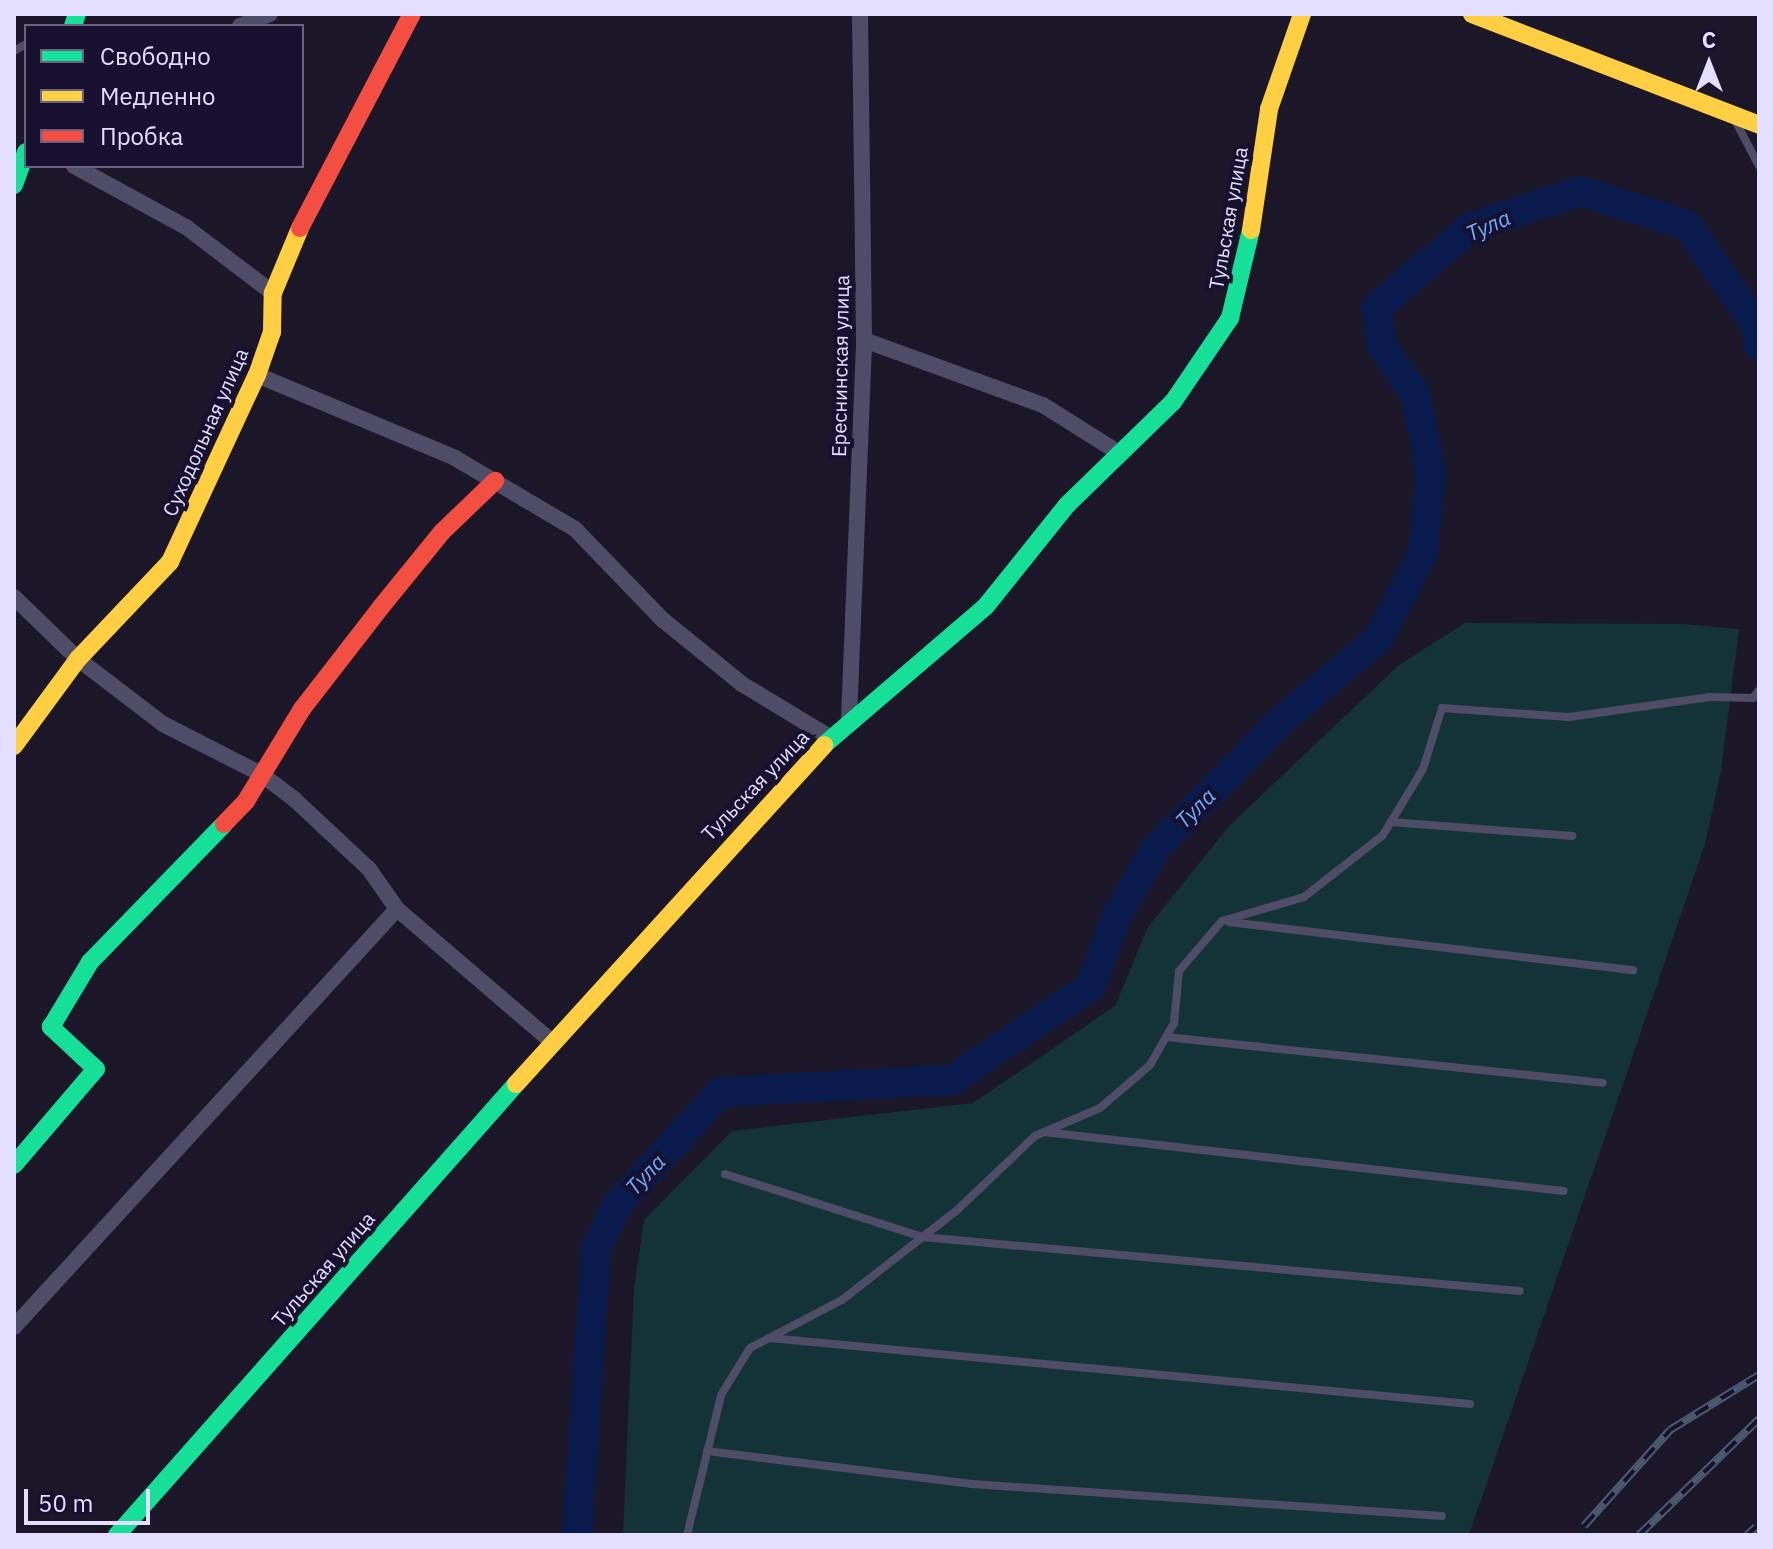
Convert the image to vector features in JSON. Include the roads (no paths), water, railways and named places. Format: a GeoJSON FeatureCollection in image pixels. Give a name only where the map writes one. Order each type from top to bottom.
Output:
{"type":"FeatureCollection","features":[{"type":"Feature","properties":{"kind":"street"},"geometry":{"type":"LineString","coordinates":[[245,24],[270,14]]}},
{"type":"Feature","properties":{"kind":"street","name":"Суходольная улица"},"geometry":{"type":"LineString","coordinates":[[14,746],[78,659],[170,562],[257,375],[272,332],[273,293],[301,220],[412,14]]}},
{"type":"Feature","properties":{"kind":"street","name":"Ереснинская улица"},"geometry":{"type":"LineString","coordinates":[[849,719],[864,340],[860,14]]}},
{"type":"Feature","properties":{"kind":"street","name":"Тульская улица"},"geometry":{"type":"LineString","coordinates":[[117,1535],[550,1040],[831,738],[849,719],[986,606],[1067,505],[1173,402],[1230,318],[1246,261],[1269,109],[1302,14]]}},
{"type":"Feature","properties":{"kind":"street"},"geometry":{"type":"LineString","coordinates":[[1472,14],[1759,125]]}},
{"type":"Feature","properties":{"kind":"street"},"geometry":{"type":"LineString","coordinates":[[15,179],[24,157]]}},
{"type":"Feature","properties":{"kind":"street"},"geometry":{"type":"LineString","coordinates":[[78,168],[186,227],[273,293]]}},
{"type":"Feature","properties":{"kind":"street"},"geometry":{"type":"LineString","coordinates":[[864,340],[1043,405],[1119,453]]}},
{"type":"Feature","properties":{"kind":"street"},"geometry":{"type":"LineString","coordinates":[[257,375],[375,421],[495,481],[575,529],[663,620],[742,684],[831,738]]}},
{"type":"Feature","properties":{"kind":"street"},"geometry":{"type":"LineString","coordinates":[[14,1165],[96,1069],[89,1057],[51,1027],[90,962],[246,801],[302,709],[381,607],[442,532],[495,481]]}},
{"type":"Feature","properties":{"kind":"street"},"geometry":{"type":"LineString","coordinates":[[14,597],[78,659],[163,724],[261,774],[369,869],[397,909],[550,1040]]}},
{"type":"Feature","properties":{"kind":"street"},"geometry":{"type":"LineString","coordinates":[[14,1327],[397,909]]}},
{"type":"Feature","properties":{"kind":"lane"},"geometry":{"type":"LineString","coordinates":[[1731,113],[1759,166]]}},
{"type":"Feature","properties":{"kind":"lane"},"geometry":{"type":"LineString","coordinates":[[687,1535],[721,1395],[750,1348],[842,1300],[922,1237],[1044,1132],[1100,1108],[1150,1065],[1174,1023],[1179,971],[1222,921],[1304,897],[1383,835],[1423,769],[1442,708],[1569,717],[1710,697],[1753,698],[1759,690]]}},
{"type":"Feature","properties":{"kind":"lane"},"geometry":{"type":"LineString","coordinates":[[1391,822],[1572,836]]}},
{"type":"Feature","properties":{"kind":"lane"},"geometry":{"type":"LineString","coordinates":[[1222,921],[1633,970]]}},
{"type":"Feature","properties":{"kind":"lane"},"geometry":{"type":"LineString","coordinates":[[1166,1037],[1603,1083]]}},
{"type":"Feature","properties":{"kind":"lane"},"geometry":{"type":"LineString","coordinates":[[1044,1132],[1564,1191]]}},
{"type":"Feature","properties":{"kind":"lane"},"geometry":{"type":"LineString","coordinates":[[725,1174],[922,1237],[1520,1291]]}},
{"type":"Feature","properties":{"kind":"lane"},"geometry":{"type":"LineString","coordinates":[[769,1338],[1470,1404]]}},
{"type":"Feature","properties":{"kind":"lane"},"geometry":{"type":"LineString","coordinates":[[707,1451],[972,1484],[1442,1516]]}},
{"type":"Feature","properties":{"kind":"waterway","name":"Тула"},"geometry":{"type":"LineString","coordinates":[[577,1535],[596,1249],[617,1205],[721,1092],[952,1080],[1091,986],[1117,915],[1156,848],[1284,718],[1379,638],[1423,552],[1431,472],[1415,394],[1383,348],[1376,308],[1470,228],[1580,191],[1687,225],[1754,322],[1759,345]]}},
{"type":"Feature","properties":{"kind":"railway"},"geometry":{"type":"LineString","coordinates":[[1584,1526],[1670,1430],[1759,1375]]}},
{"type":"Feature","properties":{"kind":"railway"},"geometry":{"type":"LineString","coordinates":[[1639,1535],[1759,1419]]}},
{"type":"Feature","properties":{"kind":"railway"},"geometry":{"type":"LineString","coordinates":[[1747,1535],[1756,1527]]}}]}
